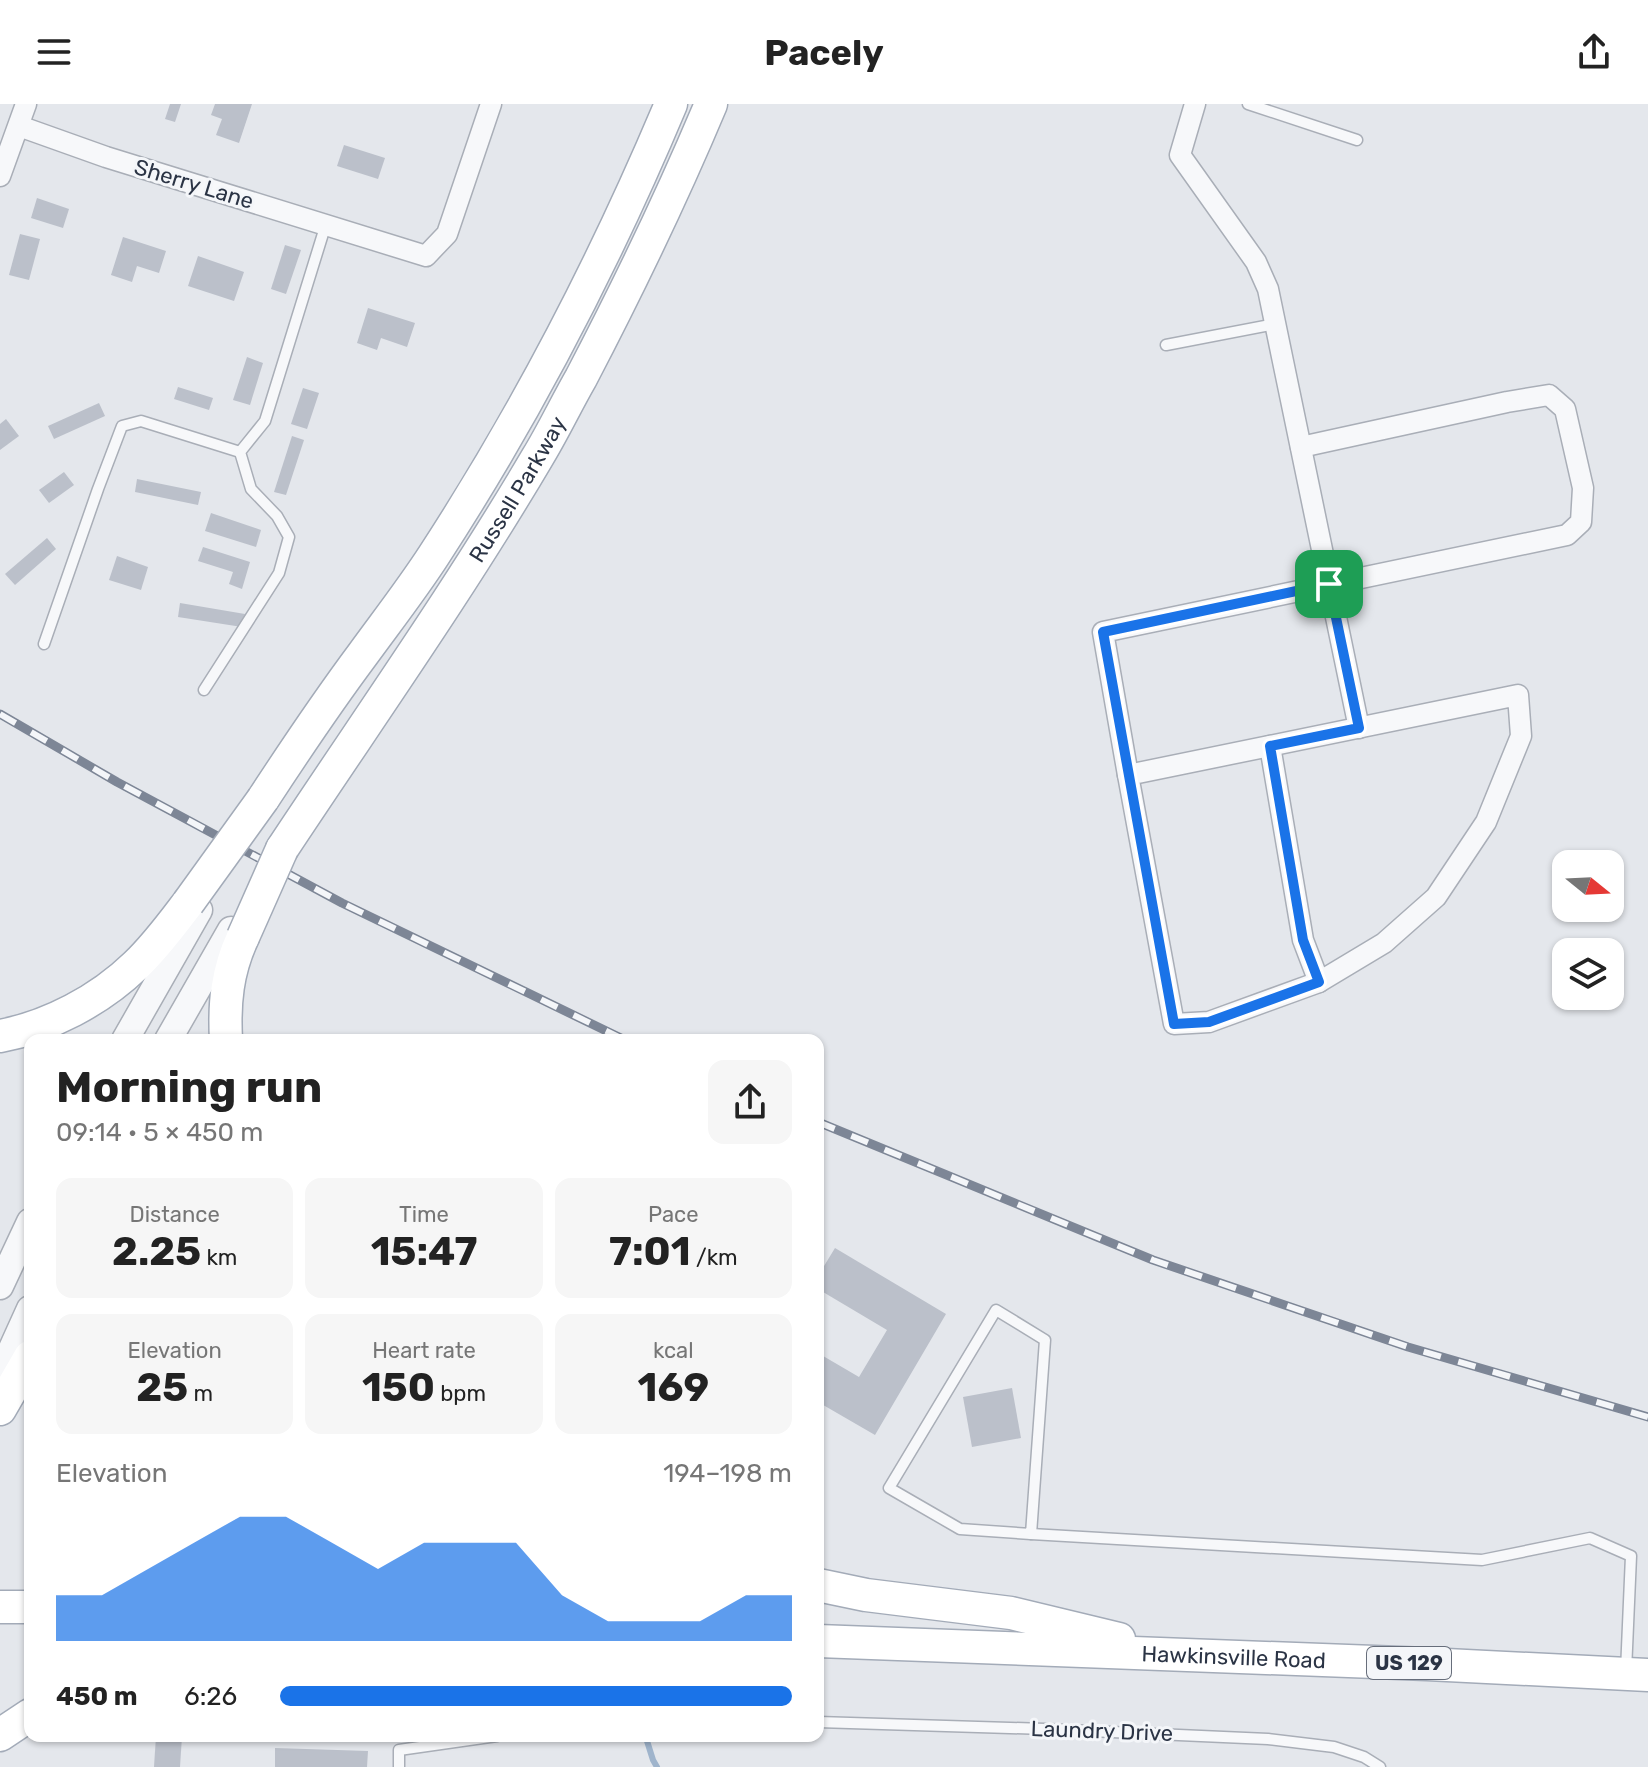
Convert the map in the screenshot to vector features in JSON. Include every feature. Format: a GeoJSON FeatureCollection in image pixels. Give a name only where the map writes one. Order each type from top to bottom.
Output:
{"type":"FeatureCollection","features":[{"type":"Feature","properties":{"kind":"main road","name":"Russell Parkway"},"geometry":{"type":"LineString","coordinates":[[0,1036],[54,1019],[112,985],[133,968],[193,906],[326,705],[433,557],[505,441],[602,260],[671,104]]}},
{"type":"Feature","properties":{"kind":"main road","name":"Russell Parkway"},"geometry":{"type":"LineString","coordinates":[[226,1034],[225,1004],[237,934],[282,849],[443,610],[539,455],[622,300],[711,104]]}},
{"type":"Feature","properties":{"kind":"main road"},"geometry":{"type":"LineString","coordinates":[[0,1409],[24,1367]]}},
{"type":"Feature","properties":{"kind":"main road"},"geometry":{"type":"LineString","coordinates":[[824,1586],[866,1595],[1011,1613],[1192,1656]]}},
{"type":"Feature","properties":{"kind":"main road","name":"Hawkinsville Road"},"geometry":{"type":"LineString","coordinates":[[824,1641],[1637,1674]]}},
{"type":"Feature","properties":{"kind":"main road"},"geometry":{"type":"LineString","coordinates":[[0,1735],[24,1719]]}},
{"type":"Feature","properties":{"kind":"street"},"geometry":{"type":"LineString","coordinates":[[0,176],[26,104]]}},
{"type":"Feature","properties":{"kind":"street","name":"Sherry Lane"},"geometry":{"type":"LineString","coordinates":[[19,126],[106,157],[426,256],[447,234],[491,104]]}},
{"type":"Feature","properties":{"kind":"street"},"geometry":{"type":"LineString","coordinates":[[1195,104],[1180,155],[1256,262],[1268,289],[1359,728]]}},
{"type":"Feature","properties":{"kind":"street"},"geometry":{"type":"LineString","coordinates":[[1128,775],[1518,695],[1521,736],[1486,822],[1436,897],[1384,943],[1319,982],[1209,1022],[1174,1024],[1128,775],[1103,632],[1567,535],[1581,522],[1583,488],[1565,409],[1549,395],[1301,447]]}},
{"type":"Feature","properties":{"kind":"street"},"geometry":{"type":"LineString","coordinates":[[1270,746],[1303,940],[1319,982]]}},
{"type":"Feature","properties":{"kind":"street"},"geometry":{"type":"LineString","coordinates":[[128,1034],[193,906]]}},
{"type":"Feature","properties":{"kind":"street"},"geometry":{"type":"LineString","coordinates":[[172,1034],[237,934]]}},
{"type":"Feature","properties":{"kind":"street"},"geometry":{"type":"LineString","coordinates":[[0,1286],[24,1235]]}},
{"type":"Feature","properties":{"kind":"street"},"geometry":{"type":"LineString","coordinates":[[0,1375],[24,1322]]}},
{"type":"Feature","properties":{"kind":"lane"},"geometry":{"type":"LineString","coordinates":[[1248,104],[1357,140]]}},
{"type":"Feature","properties":{"kind":"lane"},"geometry":{"type":"LineString","coordinates":[[240,452],[265,421],[326,224]]}},
{"type":"Feature","properties":{"kind":"lane"},"geometry":{"type":"LineString","coordinates":[[1166,345],[1275,324]]}},
{"type":"Feature","properties":{"kind":"lane"},"geometry":{"type":"LineString","coordinates":[[44,644],[122,426],[141,421],[240,452]]}},
{"type":"Feature","properties":{"kind":"lane"},"geometry":{"type":"LineString","coordinates":[[204,690],[279,573],[289,537],[277,516],[251,489],[240,452]]}},
{"type":"Feature","properties":{"kind":"lane"},"geometry":{"type":"LineString","coordinates":[[1031,1534],[1045,1340],[996,1310],[889,1488],[960,1529],[1031,1534],[1482,1560],[1590,1538],[1631,1556],[1637,1674]]}},
{"type":"Feature","properties":{"kind":"lane","name":"Laundry Drive"},"geometry":{"type":"LineString","coordinates":[[824,1722],[1268,1739],[1334,1747],[1364,1757],[1380,1767]]}},
{"type":"Feature","properties":{"kind":"lane"},"geometry":{"type":"LineString","coordinates":[[399,1767],[399,1750],[455,1742]]}},
{"type":"Feature","properties":{"kind":"building"},"geometry":{"type":"Polygon","coordinates":[[[170,104],[181,104],[175,122],[165,119],[170,104]]]}},
{"type":"Feature","properties":{"kind":"building"},"geometry":{"type":"Polygon","coordinates":[[[215,104],[252,104],[239,143],[216,135],[222,119],[211,115],[215,104]]]}},
{"type":"Feature","properties":{"kind":"building"},"geometry":{"type":"Polygon","coordinates":[[[344,145],[385,158],[378,179],[337,166],[344,145]]]}},
{"type":"Feature","properties":{"kind":"building"},"geometry":{"type":"Polygon","coordinates":[[[37,198],[69,209],[63,228],[31,218],[37,198]]]}},
{"type":"Feature","properties":{"kind":"building"},"geometry":{"type":"Polygon","coordinates":[[[20,234],[40,239],[29,280],[9,275],[20,234]]]}},
{"type":"Feature","properties":{"kind":"building"},"geometry":{"type":"Polygon","coordinates":[[[123,237],[166,251],[159,273],[137,266],[132,282],[111,275],[123,237]]]}},
{"type":"Feature","properties":{"kind":"building"},"geometry":{"type":"Polygon","coordinates":[[[285,245],[301,250],[286,294],[271,289],[285,245]]]}},
{"type":"Feature","properties":{"kind":"building"},"geometry":{"type":"Polygon","coordinates":[[[198,256],[244,272],[234,301],[188,286],[198,256]]]}},
{"type":"Feature","properties":{"kind":"building"},"geometry":{"type":"Polygon","coordinates":[[[368,308],[415,323],[407,347],[381,338],[377,350],[357,343],[368,308]]]}},
{"type":"Feature","properties":{"kind":"building"},"geometry":{"type":"Polygon","coordinates":[[[247,357],[263,363],[250,405],[233,400],[247,357]]]}},
{"type":"Feature","properties":{"kind":"building"},"geometry":{"type":"Polygon","coordinates":[[[178,387],[213,398],[209,410],[174,399],[178,387]]]}},
{"type":"Feature","properties":{"kind":"building"},"geometry":{"type":"Polygon","coordinates":[[[303,388],[319,393],[307,429],[291,424],[303,388]]]}},
{"type":"Feature","properties":{"kind":"building"},"geometry":{"type":"Polygon","coordinates":[[[99,403],[105,416],[54,439],[48,426],[99,403]]]}},
{"type":"Feature","properties":{"kind":"building"},"geometry":{"type":"Polygon","coordinates":[[[6,419],[19,436],[0,450],[0,424],[6,419]]]}},
{"type":"Feature","properties":{"kind":"building"},"geometry":{"type":"Polygon","coordinates":[[[292,436],[304,440],[286,495],[274,492],[292,436]]]}},
{"type":"Feature","properties":{"kind":"building"},"geometry":{"type":"Polygon","coordinates":[[[64,472],[74,485],[49,503],[39,490],[64,472]]]}},
{"type":"Feature","properties":{"kind":"building"},"geometry":{"type":"Polygon","coordinates":[[[137,479],[201,492],[198,505],[135,492],[137,479]]]}},
{"type":"Feature","properties":{"kind":"building"},"geometry":{"type":"Polygon","coordinates":[[[211,513],[261,530],[256,547],[205,531],[211,513]]]}},
{"type":"Feature","properties":{"kind":"building"},"geometry":{"type":"Polygon","coordinates":[[[47,538],[56,549],[15,585],[5,574],[47,538]]]}},
{"type":"Feature","properties":{"kind":"building"},"geometry":{"type":"Polygon","coordinates":[[[203,547],[250,562],[242,589],[229,584],[233,572],[198,561],[203,547]]]}},
{"type":"Feature","properties":{"kind":"building"},"geometry":{"type":"Polygon","coordinates":[[[117,556],[148,567],[141,590],[109,580],[117,556]]]}},
{"type":"Feature","properties":{"kind":"building"},"geometry":{"type":"Polygon","coordinates":[[[180,603],[245,614],[242,627],[178,617],[180,603]]]}},
{"type":"Feature","properties":{"kind":"building"},"geometry":{"type":"Polygon","coordinates":[[[835,1248],[946,1314],[875,1435],[824,1405],[824,1357],[859,1377],[887,1330],[824,1293],[824,1266],[835,1248]]]}},
{"type":"Feature","properties":{"kind":"building"},"geometry":{"type":"Polygon","coordinates":[[[1012,1388],[1021,1438],[972,1447],[963,1397],[1012,1388]]]}},
{"type":"Feature","properties":{"kind":"building"},"geometry":{"type":"Polygon","coordinates":[[[156,1742],[182,1742],[180,1767],[154,1767],[156,1742]]]}},
{"type":"Feature","properties":{"kind":"building"},"geometry":{"type":"Polygon","coordinates":[[[275,1748],[368,1751],[367,1767],[275,1767],[275,1748]]]}},
{"type":"Feature","properties":{"kind":"waterway"},"geometry":{"type":"LineString","coordinates":[[647,1742],[657,1767]]}},
{"type":"Feature","properties":{"kind":"railway"},"geometry":{"type":"LineString","coordinates":[[0,714],[117,782],[342,903],[613,1034]]}},
{"type":"Feature","properties":{"kind":"railway"},"geometry":{"type":"LineString","coordinates":[[824,1124],[1153,1260],[1408,1347],[1648,1417]]}},
{"type":"Feature","properties":{"kind":"route"},"geometry":{"type":"LineString","coordinates":[[1329,584],[1359,728],[1270,746],[1303,940],[1319,982],[1209,1022],[1174,1024],[1103,632],[1329,584]]}}]}
